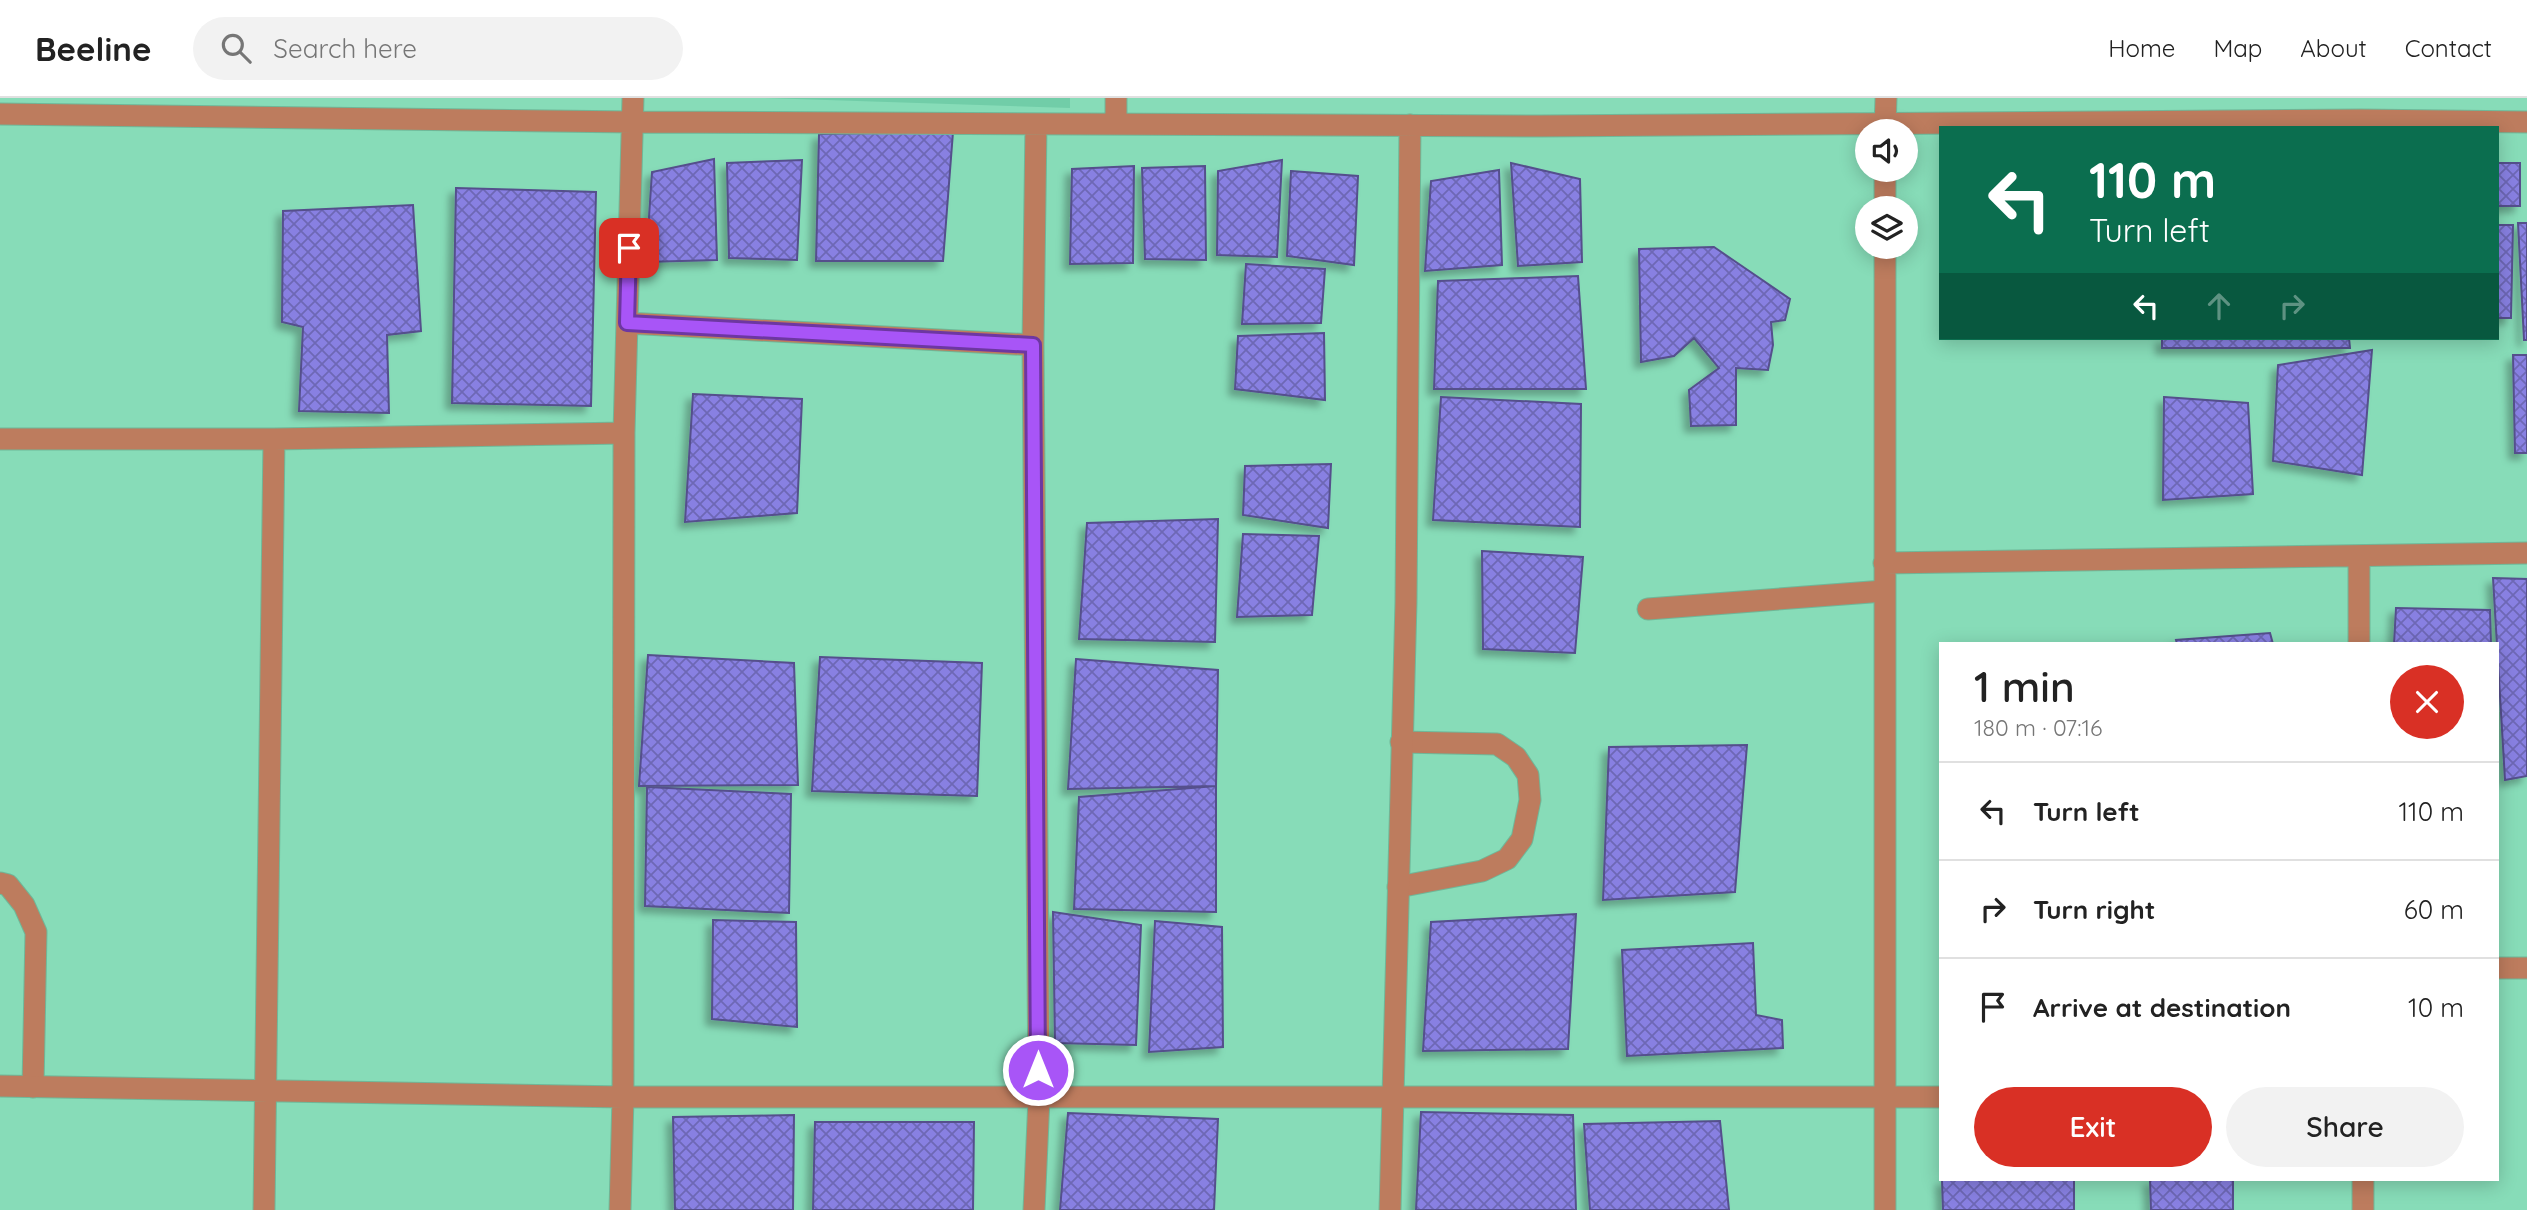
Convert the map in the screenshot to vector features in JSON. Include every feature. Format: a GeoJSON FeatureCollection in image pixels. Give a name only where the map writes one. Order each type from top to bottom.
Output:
{"type":"FeatureCollection","features":[{"type":"Feature","properties":{"kind":"street"},"geometry":{"type":"LineString","coordinates":[[620,1210],[623,1097],[624,433],[633,98]]}},
{"type":"Feature","properties":{"kind":"street"},"geometry":{"type":"LineString","coordinates":[[1116,98],[1116,123]]}},
{"type":"Feature","properties":{"kind":"street"},"geometry":{"type":"LineString","coordinates":[[1885,119],[1886,98]]}},
{"type":"Feature","properties":{"kind":"street"},"geometry":{"type":"LineString","coordinates":[[0,114],[633,122],[1855,128]]}},
{"type":"Feature","properties":{"kind":"street"},"geometry":{"type":"LineString","coordinates":[[2004,126],[2361,120],[2527,122]]}},
{"type":"Feature","properties":{"kind":"street"},"geometry":{"type":"LineString","coordinates":[[1034,1210],[1039,1098],[1033,345],[1036,124]]}},
{"type":"Feature","properties":{"kind":"street"},"geometry":{"type":"LineString","coordinates":[[1390,1210],[1406,602],[1410,125]]}},
{"type":"Feature","properties":{"kind":"street"},"geometry":{"type":"LineString","coordinates":[[1918,127],[1939,127]]}},
{"type":"Feature","properties":{"kind":"street"},"geometry":{"type":"LineString","coordinates":[[1885,259],[1885,1210]]}},
{"type":"Feature","properties":{"kind":"street"},"geometry":{"type":"LineString","coordinates":[[627,323],[1033,345]]}},
{"type":"Feature","properties":{"kind":"street"},"geometry":{"type":"LineString","coordinates":[[0,439],[274,439],[624,433]]}},
{"type":"Feature","properties":{"kind":"street"},"geometry":{"type":"LineString","coordinates":[[264,1210],[274,439]]}},
{"type":"Feature","properties":{"kind":"street"},"geometry":{"type":"LineString","coordinates":[[1884,563],[2527,553]]}},
{"type":"Feature","properties":{"kind":"street"},"geometry":{"type":"LineString","coordinates":[[2359,556],[2359,642]]}},
{"type":"Feature","properties":{"kind":"street"},"geometry":{"type":"LineString","coordinates":[[1648,609],[1884,591]]}},
{"type":"Feature","properties":{"kind":"street"},"geometry":{"type":"LineString","coordinates":[[1398,887],[1482,872],[1507,859],[1522,839],[1530,800],[1528,775],[1516,757],[1497,744],[1401,741]]}},
{"type":"Feature","properties":{"kind":"street"},"geometry":{"type":"LineString","coordinates":[[0,883],[8,885],[24,905],[36,932],[33,1087]]}},
{"type":"Feature","properties":{"kind":"street"},"geometry":{"type":"LineString","coordinates":[[2499,968],[2527,968]]}},
{"type":"Feature","properties":{"kind":"street"},"geometry":{"type":"LineString","coordinates":[[0,1086],[623,1097],[1939,1097]]}},
{"type":"Feature","properties":{"kind":"street"},"geometry":{"type":"LineString","coordinates":[[2362,1181],[2363,1210]]}},
{"type":"Feature","properties":{"kind":"shaded area"},"geometry":{"type":"Polygon","coordinates":[[[765,98],[1070,98],[1070,108],[765,98]]]}},
{"type":"Feature","properties":{"kind":"building"},"geometry":{"type":"Polygon","coordinates":[[[953,132],[943,261],[816,261],[819,134],[953,132]]]}},
{"type":"Feature","properties":{"kind":"building"},"geometry":{"type":"Polygon","coordinates":[[[714,159],[717,260],[646,262],[652,172],[714,159]]]}},
{"type":"Feature","properties":{"kind":"building"},"geometry":{"type":"Polygon","coordinates":[[[802,160],[797,260],[729,258],[727,163],[802,160]]]}},
{"type":"Feature","properties":{"kind":"building"},"geometry":{"type":"Polygon","coordinates":[[[1282,160],[1277,257],[1217,255],[1218,171],[1282,160]]]}},
{"type":"Feature","properties":{"kind":"building"},"geometry":{"type":"Polygon","coordinates":[[[1511,163],[1580,179],[1582,262],[1518,266],[1511,163]]]}},
{"type":"Feature","properties":{"kind":"building"},"geometry":{"type":"Polygon","coordinates":[[[2499,163],[2520,163],[2520,206],[2499,206],[2499,163]]]}},
{"type":"Feature","properties":{"kind":"building"},"geometry":{"type":"Polygon","coordinates":[[[1134,166],[1133,263],[1070,264],[1072,169],[1134,166]]]}},
{"type":"Feature","properties":{"kind":"building"},"geometry":{"type":"Polygon","coordinates":[[[1205,166],[1206,260],[1145,259],[1142,168],[1205,166]]]}},
{"type":"Feature","properties":{"kind":"building"},"geometry":{"type":"Polygon","coordinates":[[[1499,170],[1502,265],[1425,271],[1431,181],[1499,170]]]}},
{"type":"Feature","properties":{"kind":"building"},"geometry":{"type":"Polygon","coordinates":[[[1291,171],[1358,176],[1354,265],[1287,256],[1291,171]]]}},
{"type":"Feature","properties":{"kind":"building"},"geometry":{"type":"Polygon","coordinates":[[[456,188],[596,192],[591,406],[452,403],[456,188]]]}},
{"type":"Feature","properties":{"kind":"building"},"geometry":{"type":"Polygon","coordinates":[[[413,205],[421,331],[387,335],[389,413],[299,411],[303,327],[282,322],[283,211],[413,205]]]}},
{"type":"Feature","properties":{"kind":"building"},"geometry":{"type":"Polygon","coordinates":[[[2518,223],[2527,223],[2527,340],[2524,340],[2518,223]]]}},
{"type":"Feature","properties":{"kind":"building"},"geometry":{"type":"Polygon","coordinates":[[[2499,225],[2513,225],[2511,318],[2499,318],[2499,225]]]}},
{"type":"Feature","properties":{"kind":"building"},"geometry":{"type":"Polygon","coordinates":[[[1714,247],[1790,299],[1785,320],[1771,322],[1773,345],[1768,370],[1736,368],[1736,425],[1691,426],[1689,390],[1719,368],[1694,338],[1674,356],[1641,362],[1639,249],[1714,247]]]}},
{"type":"Feature","properties":{"kind":"building"},"geometry":{"type":"Polygon","coordinates":[[[1246,264],[1325,269],[1321,323],[1242,324],[1246,264]]]}},
{"type":"Feature","properties":{"kind":"building"},"geometry":{"type":"Polygon","coordinates":[[[1578,276],[1586,389],[1434,389],[1438,281],[1578,276]]]}},
{"type":"Feature","properties":{"kind":"building"},"geometry":{"type":"Polygon","coordinates":[[[1324,333],[1325,400],[1235,389],[1238,336],[1324,333]]]}},
{"type":"Feature","properties":{"kind":"building"},"geometry":{"type":"Polygon","coordinates":[[[2162,340],[2349,340],[2350,348],[2162,348],[2162,340]]]}},
{"type":"Feature","properties":{"kind":"building"},"geometry":{"type":"Polygon","coordinates":[[[2372,350],[2362,475],[2273,461],[2278,365],[2372,350]]]}},
{"type":"Feature","properties":{"kind":"building"},"geometry":{"type":"Polygon","coordinates":[[[2513,355],[2527,355],[2527,453],[2515,453],[2513,355]]]}},
{"type":"Feature","properties":{"kind":"building"},"geometry":{"type":"Polygon","coordinates":[[[693,394],[802,399],[797,513],[685,522],[693,394]]]}},
{"type":"Feature","properties":{"kind":"building"},"geometry":{"type":"Polygon","coordinates":[[[1441,397],[1581,404],[1580,527],[1433,520],[1441,397]]]}},
{"type":"Feature","properties":{"kind":"building"},"geometry":{"type":"Polygon","coordinates":[[[2164,397],[2248,403],[2253,494],[2163,500],[2164,397]]]}},
{"type":"Feature","properties":{"kind":"building"},"geometry":{"type":"Polygon","coordinates":[[[1331,464],[1328,528],[1243,515],[1245,466],[1331,464]]]}},
{"type":"Feature","properties":{"kind":"building"},"geometry":{"type":"Polygon","coordinates":[[[1218,519],[1215,642],[1079,639],[1087,523],[1218,519]]]}},
{"type":"Feature","properties":{"kind":"building"},"geometry":{"type":"Polygon","coordinates":[[[1243,534],[1319,536],[1312,615],[1237,617],[1243,534]]]}},
{"type":"Feature","properties":{"kind":"building"},"geometry":{"type":"Polygon","coordinates":[[[1482,551],[1583,557],[1575,653],[1483,649],[1482,551]]]}},
{"type":"Feature","properties":{"kind":"building"},"geometry":{"type":"Polygon","coordinates":[[[2493,578],[2527,579],[2527,776],[2505,780],[2499,642],[2497,642],[2493,578]]]}},
{"type":"Feature","properties":{"kind":"building"},"geometry":{"type":"Polygon","coordinates":[[[2396,608],[2490,610],[2491,642],[2394,642],[2396,608]]]}},
{"type":"Feature","properties":{"kind":"building"},"geometry":{"type":"Polygon","coordinates":[[[2270,633],[2272,642],[2176,642],[2270,633]]]}},
{"type":"Feature","properties":{"kind":"building"},"geometry":{"type":"Polygon","coordinates":[[[648,655],[794,663],[798,785],[639,786],[648,655]]]}},
{"type":"Feature","properties":{"kind":"building"},"geometry":{"type":"Polygon","coordinates":[[[820,657],[982,663],[977,796],[812,791],[820,657]]]}},
{"type":"Feature","properties":{"kind":"building"},"geometry":{"type":"Polygon","coordinates":[[[1076,659],[1218,670],[1216,786],[1068,789],[1076,659]]]}},
{"type":"Feature","properties":{"kind":"building"},"geometry":{"type":"Polygon","coordinates":[[[1747,745],[1735,892],[1603,900],[1609,747],[1747,745]]]}},
{"type":"Feature","properties":{"kind":"building"},"geometry":{"type":"Polygon","coordinates":[[[1216,786],[1216,912],[1074,909],[1079,797],[1216,786]]]}},
{"type":"Feature","properties":{"kind":"building"},"geometry":{"type":"Polygon","coordinates":[[[647,787],[791,794],[789,913],[645,906],[647,787]]]}},
{"type":"Feature","properties":{"kind":"building"},"geometry":{"type":"Polygon","coordinates":[[[1053,912],[1141,925],[1136,1045],[1055,1043],[1053,912]]]}},
{"type":"Feature","properties":{"kind":"building"},"geometry":{"type":"Polygon","coordinates":[[[1576,914],[1568,1049],[1423,1051],[1431,922],[1576,914]]]}},
{"type":"Feature","properties":{"kind":"building"},"geometry":{"type":"Polygon","coordinates":[[[713,920],[796,922],[797,1027],[712,1019],[713,920]]]}},
{"type":"Feature","properties":{"kind":"building"},"geometry":{"type":"Polygon","coordinates":[[[1155,921],[1222,927],[1223,1047],[1149,1052],[1155,921]]]}},
{"type":"Feature","properties":{"kind":"building"},"geometry":{"type":"Polygon","coordinates":[[[1753,943],[1756,1015],[1782,1020],[1783,1048],[1627,1056],[1622,950],[1753,943]]]}},
{"type":"Feature","properties":{"kind":"building"},"geometry":{"type":"Polygon","coordinates":[[[1421,1112],[1573,1115],[1576,1210],[1416,1210],[1421,1112]]]}},
{"type":"Feature","properties":{"kind":"building"},"geometry":{"type":"Polygon","coordinates":[[[1068,1113],[1218,1119],[1214,1210],[1060,1210],[1068,1113]]]}},
{"type":"Feature","properties":{"kind":"building"},"geometry":{"type":"Polygon","coordinates":[[[794,1115],[793,1210],[675,1210],[673,1117],[794,1115]]]}},
{"type":"Feature","properties":{"kind":"building"},"geometry":{"type":"Polygon","coordinates":[[[1720,1121],[1729,1210],[1590,1210],[1584,1124],[1720,1121]]]}},
{"type":"Feature","properties":{"kind":"building"},"geometry":{"type":"Polygon","coordinates":[[[815,1122],[974,1122],[973,1210],[813,1210],[815,1122]]]}},
{"type":"Feature","properties":{"kind":"building"},"geometry":{"type":"Polygon","coordinates":[[[1942,1181],[2074,1181],[2074,1210],[1943,1210],[1942,1181]]]}},
{"type":"Feature","properties":{"kind":"building"},"geometry":{"type":"Polygon","coordinates":[[[2150,1181],[2233,1181],[2233,1210],[2151,1210],[2150,1181]]]}},
{"type":"Feature","properties":{"kind":"route"},"geometry":{"type":"LineString","coordinates":[[629,248],[627,323],[1033,345],[1038,1070]]}}]}
